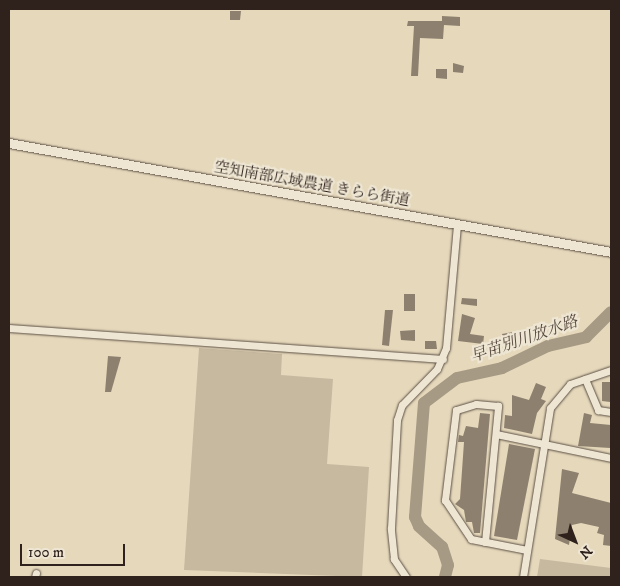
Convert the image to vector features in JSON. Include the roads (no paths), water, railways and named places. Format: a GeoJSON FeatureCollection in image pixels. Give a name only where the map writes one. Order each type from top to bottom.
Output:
{"type":"FeatureCollection","features":[{"type":"Feature","properties":{"kind":"street","name":"空知南部広域農道 きらら街道"},"geometry":{"type":"LineString","coordinates":[[9,143],[611,252]]}},
{"type":"Feature","properties":{"kind":"street"},"geometry":{"type":"LineString","coordinates":[[406,577],[394,559],[391,528],[397,420],[402,405],[443,359],[457,224]]}},
{"type":"Feature","properties":{"kind":"street"},"geometry":{"type":"LineString","coordinates":[[9,328],[443,359]]}},
{"type":"Feature","properties":{"kind":"street"},"geometry":{"type":"LineString","coordinates":[[523,577],[544,442],[555,399],[570,384],[611,370]]}},
{"type":"Feature","properties":{"kind":"street"},"geometry":{"type":"LineString","coordinates":[[585,379],[598,410],[611,412]]}},
{"type":"Feature","properties":{"kind":"street"},"geometry":{"type":"LineString","coordinates":[[485,542],[498,406],[476,404],[456,410],[445,500],[471,539],[485,542],[527,550]]}},
{"type":"Feature","properties":{"kind":"street"},"geometry":{"type":"LineString","coordinates":[[496,434],[544,442],[611,458]]}},
{"type":"Feature","properties":{"kind":"waterway","name":"早苗別川放水路"},"geometry":{"type":"LineString","coordinates":[[445,577],[448,565],[442,547],[419,526],[415,517],[424,403],[457,378],[502,368],[548,346],[586,337],[611,312]]}}]}
